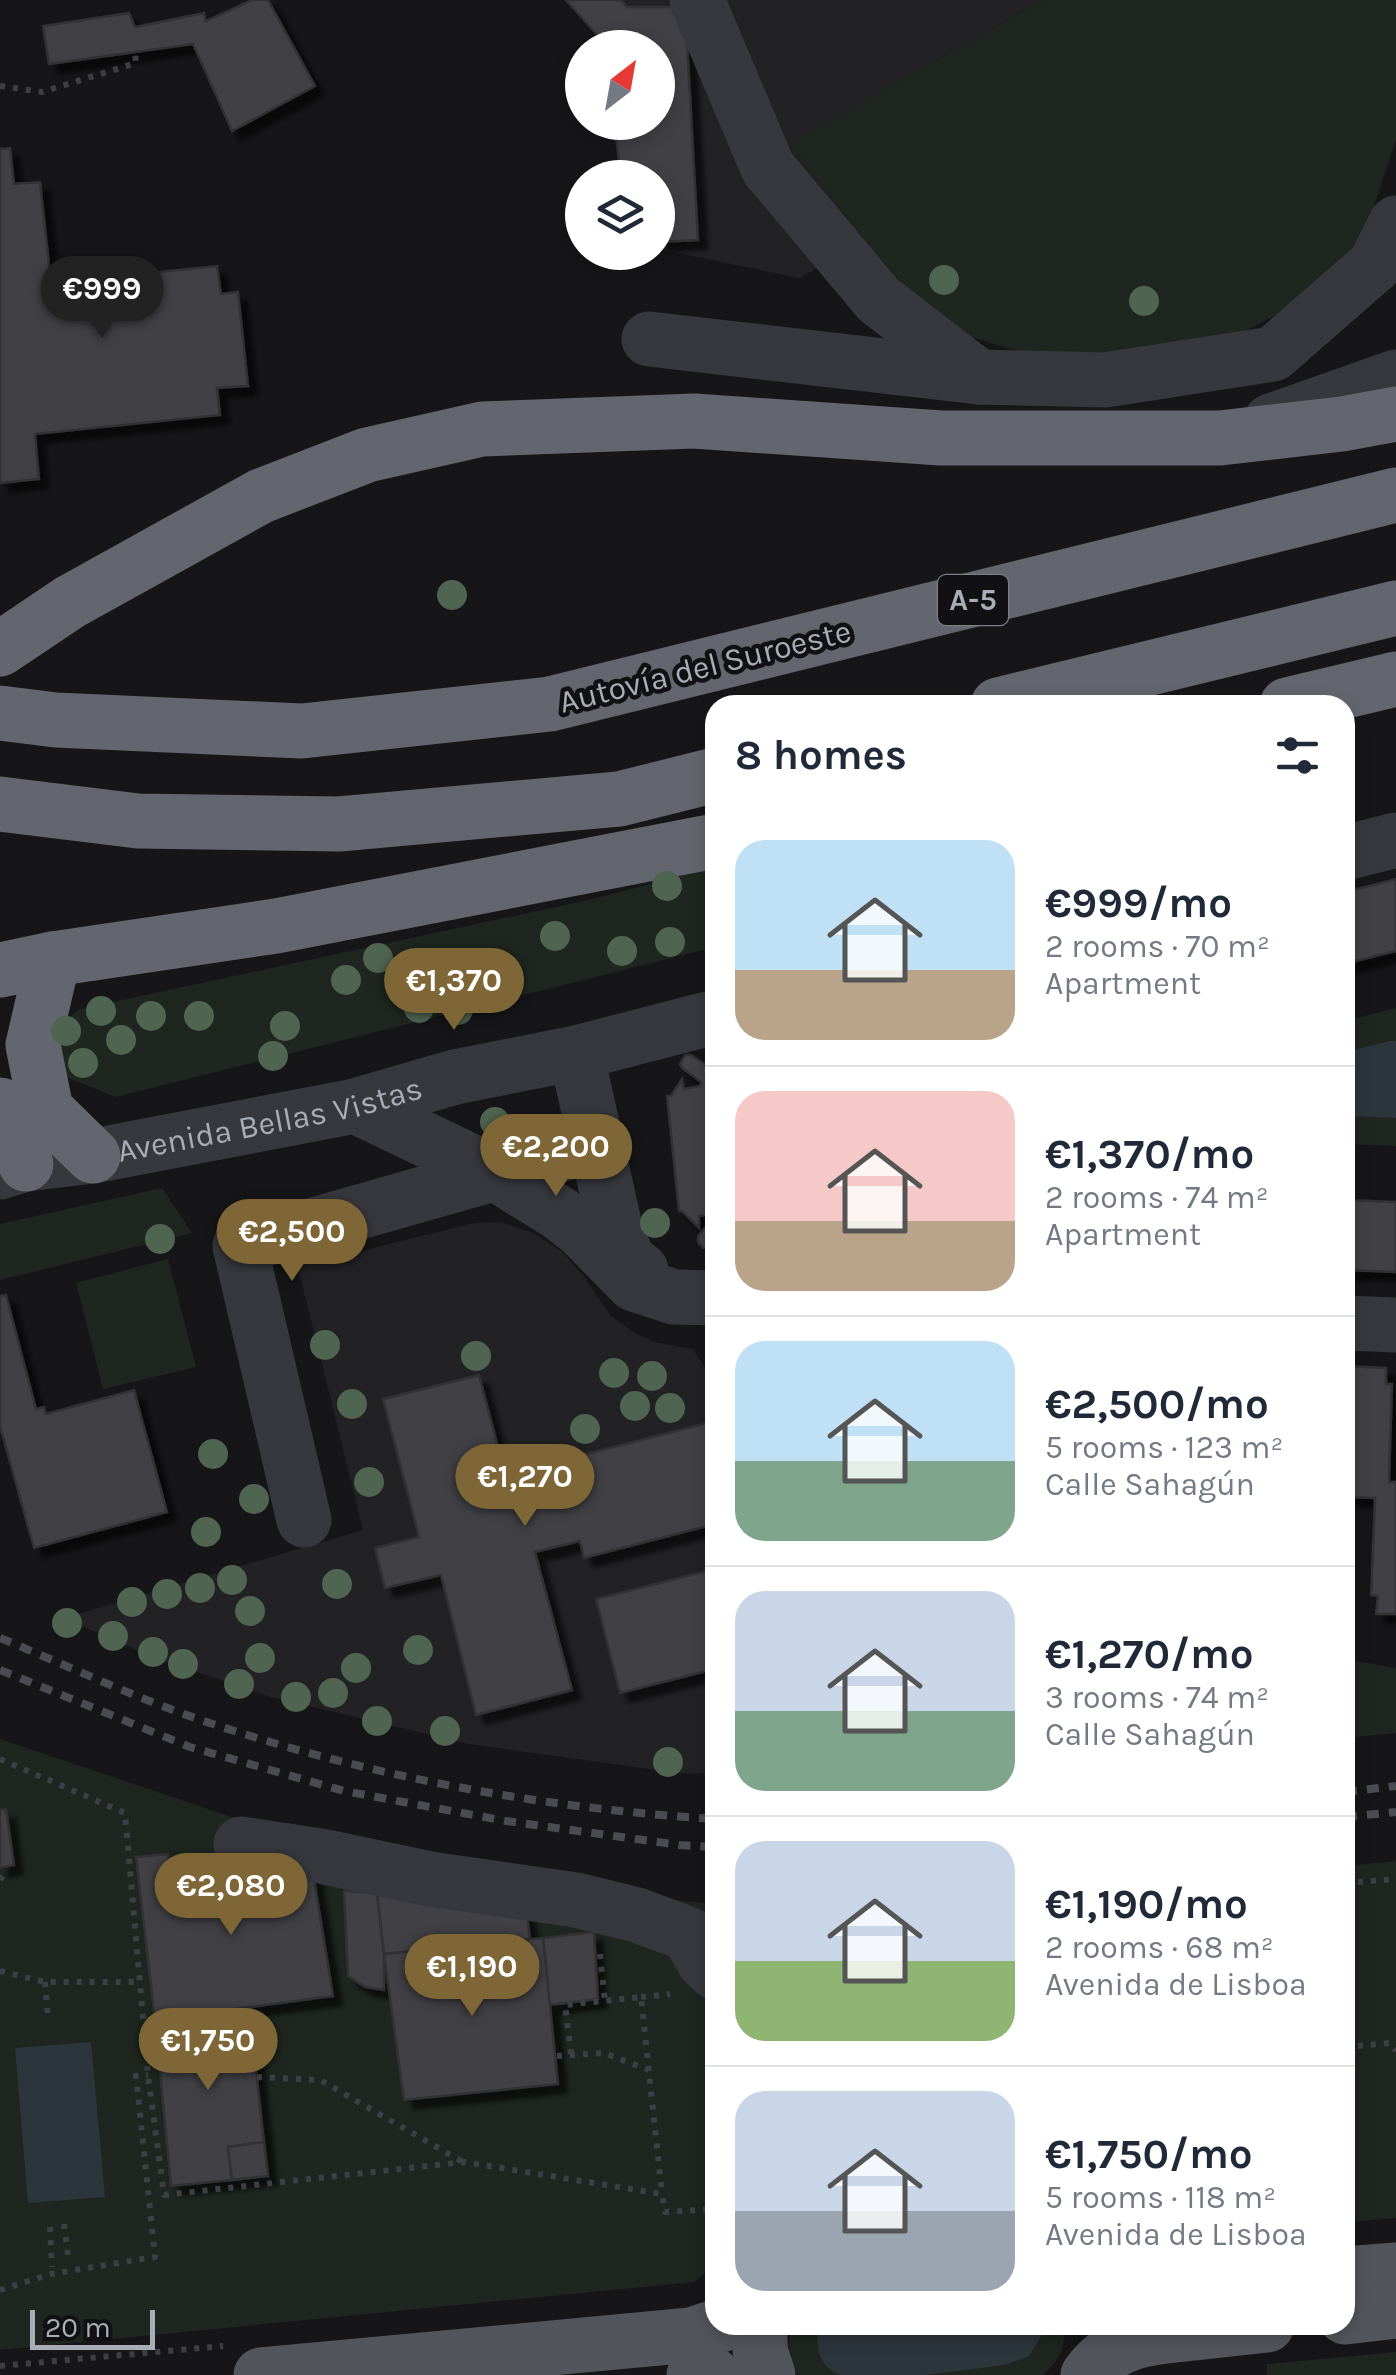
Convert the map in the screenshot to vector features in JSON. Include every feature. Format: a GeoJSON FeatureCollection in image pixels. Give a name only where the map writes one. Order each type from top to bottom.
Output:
{"type":"FeatureCollection","features":[{"type":"Feature","properties":{"kind":"highway"},"geometry":{"type":"LineString","coordinates":[[0,649],[70,602],[261,496],[367,455],[482,429],[694,421],[941,438],[1220,438],[1396,414]]}},
{"type":"Feature","properties":{"kind":"highway","name":"Autovía del Suroeste"},"geometry":{"type":"LineString","coordinates":[[0,713],[56,720],[302,731],[550,704],[1396,494]]}},
{"type":"Feature","properties":{"kind":"highway"},"geometry":{"type":"LineString","coordinates":[[1039,695],[1396,608]]}},
{"type":"Feature","properties":{"kind":"highway"},"geometry":{"type":"LineString","coordinates":[[1329,695],[1396,679]]}},
{"type":"Feature","properties":{"kind":"highway"},"geometry":{"type":"LineString","coordinates":[[0,804],[138,821],[339,824],[619,799],[705,778]]}},
{"type":"Feature","properties":{"kind":"highway"},"geometry":{"type":"LineString","coordinates":[[0,970],[53,958],[276,926],[705,843]]}},
{"type":"Feature","properties":{"kind":"highway"},"geometry":{"type":"LineString","coordinates":[[53,958],[33,1044],[36,1061],[46,1110],[93,1156]]}},
{"type":"Feature","properties":{"kind":"highway"},"geometry":{"type":"LineString","coordinates":[[0,1105],[13,1168]]}},
{"type":"Feature","properties":{"kind":"main road"},"geometry":{"type":"LineString","coordinates":[[1355,2273],[1396,2270]]}},
{"type":"Feature","properties":{"kind":"main road"},"geometry":{"type":"LineString","coordinates":[[1355,2315],[1396,2311]]}},
{"type":"Feature","properties":{"kind":"main road"},"geometry":{"type":"LineString","coordinates":[[261,2375],[691,2335],[705,2330]]}},
{"type":"Feature","properties":{"kind":"main road"},"geometry":{"type":"LineString","coordinates":[[760,2335],[768,2375]]}},
{"type":"Feature","properties":{"kind":"main road"},"geometry":{"type":"LineString","coordinates":[[1096,2354],[1143,2338],[1172,2335]]}},
{"type":"Feature","properties":{"kind":"main road"},"geometry":{"type":"LineString","coordinates":[[694,2375],[713,2375]]}},
{"type":"Feature","properties":{"kind":"street"},"geometry":{"type":"LineString","coordinates":[[697,0],[768,168],[879,300],[979,378]]}},
{"type":"Feature","properties":{"kind":"street"},"geometry":{"type":"LineString","coordinates":[[649,340],[979,378],[1105,380],[1273,354],[1375,265],[1396,222]]}},
{"type":"Feature","properties":{"kind":"street"},"geometry":{"type":"LineString","coordinates":[[1220,438],[1396,378]]}},
{"type":"Feature","properties":{"kind":"street"},"geometry":{"type":"LineString","coordinates":[[1355,850],[1396,840]]}},
{"type":"Feature","properties":{"kind":"street","name":"Avenida Bellas Vistas"},"geometry":{"type":"LineString","coordinates":[[13,1168],[356,1106],[454,1077],[576,1053],[705,1020]]}},
{"type":"Feature","properties":{"kind":"street"},"geometry":{"type":"LineString","coordinates":[[576,1053],[614,1223],[627,1258],[694,1297]]}},
{"type":"Feature","properties":{"kind":"street"},"geometry":{"type":"LineString","coordinates":[[356,1106],[493,1172],[559,1213],[634,1284],[694,1297]]}},
{"type":"Feature","properties":{"kind":"street"},"geometry":{"type":"LineString","coordinates":[[304,1520],[240,1246],[598,1144]]}},
{"type":"Feature","properties":{"kind":"street"},"geometry":{"type":"LineString","coordinates":[[1355,1323],[1396,1325]]}},
{"type":"Feature","properties":{"kind":"street"},"geometry":{"type":"LineString","coordinates":[[241,1844],[430,1879],[576,1900],[637,1915],[688,1934],[705,1963]]}},
{"type":"Feature","properties":{"kind":"path"},"geometry":{"type":"LineString","coordinates":[[0,86],[42,92],[136,63],[136,52]]}},
{"type":"Feature","properties":{"kind":"path"},"geometry":{"type":"LineString","coordinates":[[0,1760],[126,1813],[148,2075],[164,2194],[464,2162],[662,2194]]}},
{"type":"Feature","properties":{"kind":"path"},"geometry":{"type":"LineString","coordinates":[[1355,1882],[1396,1878]]}},
{"type":"Feature","properties":{"kind":"path"},"geometry":{"type":"LineString","coordinates":[[0,1971],[45,1982],[140,1982]]}},
{"type":"Feature","properties":{"kind":"path"},"geometry":{"type":"LineString","coordinates":[[45,1982],[48,2018]]}},
{"type":"Feature","properties":{"kind":"path"},"geometry":{"type":"LineString","coordinates":[[571,2054],[565,2005],[641,1996],[664,2212],[705,2209]]}},
{"type":"Feature","properties":{"kind":"path"},"geometry":{"type":"LineString","coordinates":[[1355,2045],[1390,2043],[1396,2050]]}},
{"type":"Feature","properties":{"kind":"path"},"geometry":{"type":"LineString","coordinates":[[556,2056],[604,2053],[648,2070]]}},
{"type":"Feature","properties":{"kind":"path"},"geometry":{"type":"LineString","coordinates":[[0,2290],[51,2274],[154,2258],[136,2076],[148,2075]]}},
{"type":"Feature","properties":{"kind":"path"},"geometry":{"type":"LineString","coordinates":[[257,2078],[320,2080],[464,2162]]}},
{"type":"Feature","properties":{"kind":"path"},"geometry":{"type":"LineString","coordinates":[[64,2224],[68,2262]]}},
{"type":"Feature","properties":{"kind":"path"},"geometry":{"type":"LineString","coordinates":[[50,2227],[52,2266]]}},
{"type":"Feature","properties":{"kind":"shaded area"},"geometry":{"type":"Polygon","coordinates":[[[566,0],[1043,0],[791,143],[866,242],[799,278],[675,252],[675,160],[619,160],[616,140],[675,140],[675,30],[593,30],[566,0]]]}},
{"type":"Feature","properties":{"kind":"shaded area"},"geometry":{"type":"Polygon","coordinates":[[[1043,0],[1396,0],[1396,140],[1361,245],[1295,305],[1195,352],[1030,355],[949,330],[866,242],[790,143],[1043,0]]]}},
{"type":"Feature","properties":{"kind":"shaded area"},"geometry":{"type":"Polygon","coordinates":[[[705,870],[705,950],[116,1097],[58,1074],[56,1027],[80,1009],[593,899],[705,870]]]}},
{"type":"Feature","properties":{"kind":"shaded area"},"geometry":{"type":"Polygon","coordinates":[[[1396,1008],[1396,1146],[1355,1144],[1355,1018],[1396,1008]]]}},
{"type":"Feature","properties":{"kind":"shaded area"},"geometry":{"type":"Polygon","coordinates":[[[1396,1041],[1396,1118],[1355,1116],[1355,1050],[1396,1041]]]}},
{"type":"Feature","properties":{"kind":"shaded area"},"geometry":{"type":"Polygon","coordinates":[[[162,1188],[192,1233],[0,1280],[0,1224],[162,1188]]]}},
{"type":"Feature","properties":{"kind":"shaded area"},"geometry":{"type":"Polygon","coordinates":[[[501,1222],[531,1232],[561,1251],[610,1315],[654,1342],[693,1349],[705,1367],[705,1774],[469,1744],[271,1697],[155,1658],[64,1618],[363,1530],[297,1264],[474,1223],[501,1222]]]}},
{"type":"Feature","properties":{"kind":"shaded area"},"geometry":{"type":"Polygon","coordinates":[[[168,1259],[196,1367],[103,1389],[76,1283],[168,1259]]]}},
{"type":"Feature","properties":{"kind":"shaded area"},"geometry":{"type":"Polygon","coordinates":[[[1355,1661],[1396,1668],[1396,1733],[1355,1737],[1355,1661]]]}},
{"type":"Feature","properties":{"kind":"shaded area"},"geometry":{"type":"Polygon","coordinates":[[[0,1739],[237,1819],[665,1899],[705,1903],[705,2274],[694,2282],[0,2350],[0,1739]]]}},
{"type":"Feature","properties":{"kind":"shaded area"},"geometry":{"type":"Polygon","coordinates":[[[1396,1861],[1396,2218],[1355,2221],[1355,1865],[1396,1861]]]}},
{"type":"Feature","properties":{"kind":"shaded area"},"geometry":{"type":"Polygon","coordinates":[[[91,2042],[105,2197],[28,2203],[15,2048],[91,2042]]]}},
{"type":"Feature","properties":{"kind":"shaded area"},"geometry":{"type":"Polygon","coordinates":[[[790,2335],[1065,2335],[1060,2353],[1043,2375],[799,2375],[788,2344],[790,2335]]]}},
{"type":"Feature","properties":{"kind":"shaded area"},"geometry":{"type":"Polygon","coordinates":[[[818,2335],[1042,2335],[1029,2356],[1005,2365],[924,2375],[841,2375],[823,2361],[818,2335]]]}},
{"type":"Feature","properties":{"kind":"shaded area"},"geometry":{"type":"Polygon","coordinates":[[[1396,2352],[1396,2375],[1267,2375],[1267,2364],[1396,2352]]]}},
{"type":"Feature","properties":{"kind":"building"},"geometry":{"type":"Polygon","coordinates":[[[252,0],[268,0],[315,86],[232,131],[193,44],[49,64],[43,26],[129,13],[135,27],[204,13],[206,21],[252,0]]]}},
{"type":"Feature","properties":{"kind":"building"},"geometry":{"type":"Polygon","coordinates":[[[566,0],[621,0],[627,7],[685,7],[698,240],[675,241],[675,160],[619,160],[616,140],[675,140],[675,30],[593,30],[566,0]]]}},
{"type":"Feature","properties":{"kind":"building"},"geometry":{"type":"Polygon","coordinates":[[[10,148],[14,184],[40,182],[51,283],[217,266],[221,294],[238,292],[248,386],[217,388],[220,415],[35,434],[39,479],[0,483],[0,149],[10,148]]]}},
{"type":"Feature","properties":{"kind":"building"},"geometry":{"type":"Polygon","coordinates":[[[1396,879],[1396,951],[1355,961],[1355,889],[1396,879]]]}},
{"type":"Feature","properties":{"kind":"building"},"geometry":{"type":"Polygon","coordinates":[[[685,1055],[705,1064],[705,1215],[699,1216],[699,1228],[679,1211],[667,1096],[682,1079],[684,1089],[700,1086],[701,1082],[680,1064],[685,1055]]]}},
{"type":"Feature","properties":{"kind":"building"},"geometry":{"type":"Polygon","coordinates":[[[1355,1200],[1396,1202],[1396,1272],[1355,1270],[1355,1200]]]}},
{"type":"Feature","properties":{"kind":"building"},"geometry":{"type":"Polygon","coordinates":[[[705,1228],[705,1248],[698,1242],[705,1228]]]}},
{"type":"Feature","properties":{"kind":"building"},"geometry":{"type":"Polygon","coordinates":[[[6,1295],[36,1409],[44,1407],[46,1414],[134,1390],[167,1512],[34,1548],[0,1426],[0,1296],[6,1295]]]}},
{"type":"Feature","properties":{"kind":"building"},"geometry":{"type":"Polygon","coordinates":[[[1355,1366],[1386,1368],[1386,1384],[1392,1384],[1389,1482],[1396,1482],[1396,1614],[1376,1614],[1378,1596],[1371,1595],[1375,1498],[1355,1497],[1355,1366]]]}},
{"type":"Feature","properties":{"kind":"building"},"geometry":{"type":"Polygon","coordinates":[[[479,1375],[515,1512],[569,1500],[559,1461],[705,1424],[705,1527],[584,1558],[580,1541],[535,1552],[572,1690],[476,1715],[441,1575],[385,1588],[375,1548],[419,1537],[383,1399],[479,1375]]]}},
{"type":"Feature","properties":{"kind":"building"},"geometry":{"type":"Polygon","coordinates":[[[705,1572],[705,1672],[620,1693],[596,1599],[705,1572]]]}},
{"type":"Feature","properties":{"kind":"building"},"geometry":{"type":"Polygon","coordinates":[[[6,1809],[14,1865],[0,1868],[0,1810],[6,1809]]]}},
{"type":"Feature","properties":{"kind":"building"},"geometry":{"type":"Polygon","coordinates":[[[168,1854],[171,1877],[281,1866],[313,1873],[333,1996],[155,2020],[136,1857],[168,1854]]]}},
{"type":"Feature","properties":{"kind":"building"},"geometry":{"type":"Polygon","coordinates":[[[344,1891],[377,1893],[384,1990],[365,1987],[348,1976],[344,1891]]]}},
{"type":"Feature","properties":{"kind":"building"},"geometry":{"type":"Polygon","coordinates":[[[377,1893],[526,1909],[530,1939],[384,1954],[377,1893]]]}},
{"type":"Feature","properties":{"kind":"building"},"geometry":{"type":"Polygon","coordinates":[[[594,1932],[598,1999],[549,2005],[543,1938],[594,1932]]]}},
{"type":"Feature","properties":{"kind":"building"},"geometry":{"type":"Polygon","coordinates":[[[543,1938],[558,2084],[404,2100],[384,1954],[543,1938]]]}},
{"type":"Feature","properties":{"kind":"building"},"geometry":{"type":"Polygon","coordinates":[[[249,2008],[264,2142],[228,2147],[232,2180],[171,2186],[155,2020],[249,2008]]]}},
{"type":"Feature","properties":{"kind":"building"},"geometry":{"type":"Polygon","coordinates":[[[264,2142],[268,2176],[232,2180],[228,2147],[264,2142]]]}},
{"type":"Feature","properties":{"kind":"railway"},"geometry":{"type":"LineString","coordinates":[[0,1638],[173,1710],[325,1757],[519,1798],[705,1818]]}},
{"type":"Feature","properties":{"kind":"railway"},"geometry":{"type":"LineString","coordinates":[[0,1670],[190,1747],[344,1791],[506,1821],[705,1846]]}},
{"type":"Feature","properties":{"kind":"railway"},"geometry":{"type":"LineString","coordinates":[[1355,1791],[1396,1786]]}},
{"type":"Feature","properties":{"kind":"railway"},"geometry":{"type":"LineString","coordinates":[[1355,1816],[1396,1812]]}}]}
